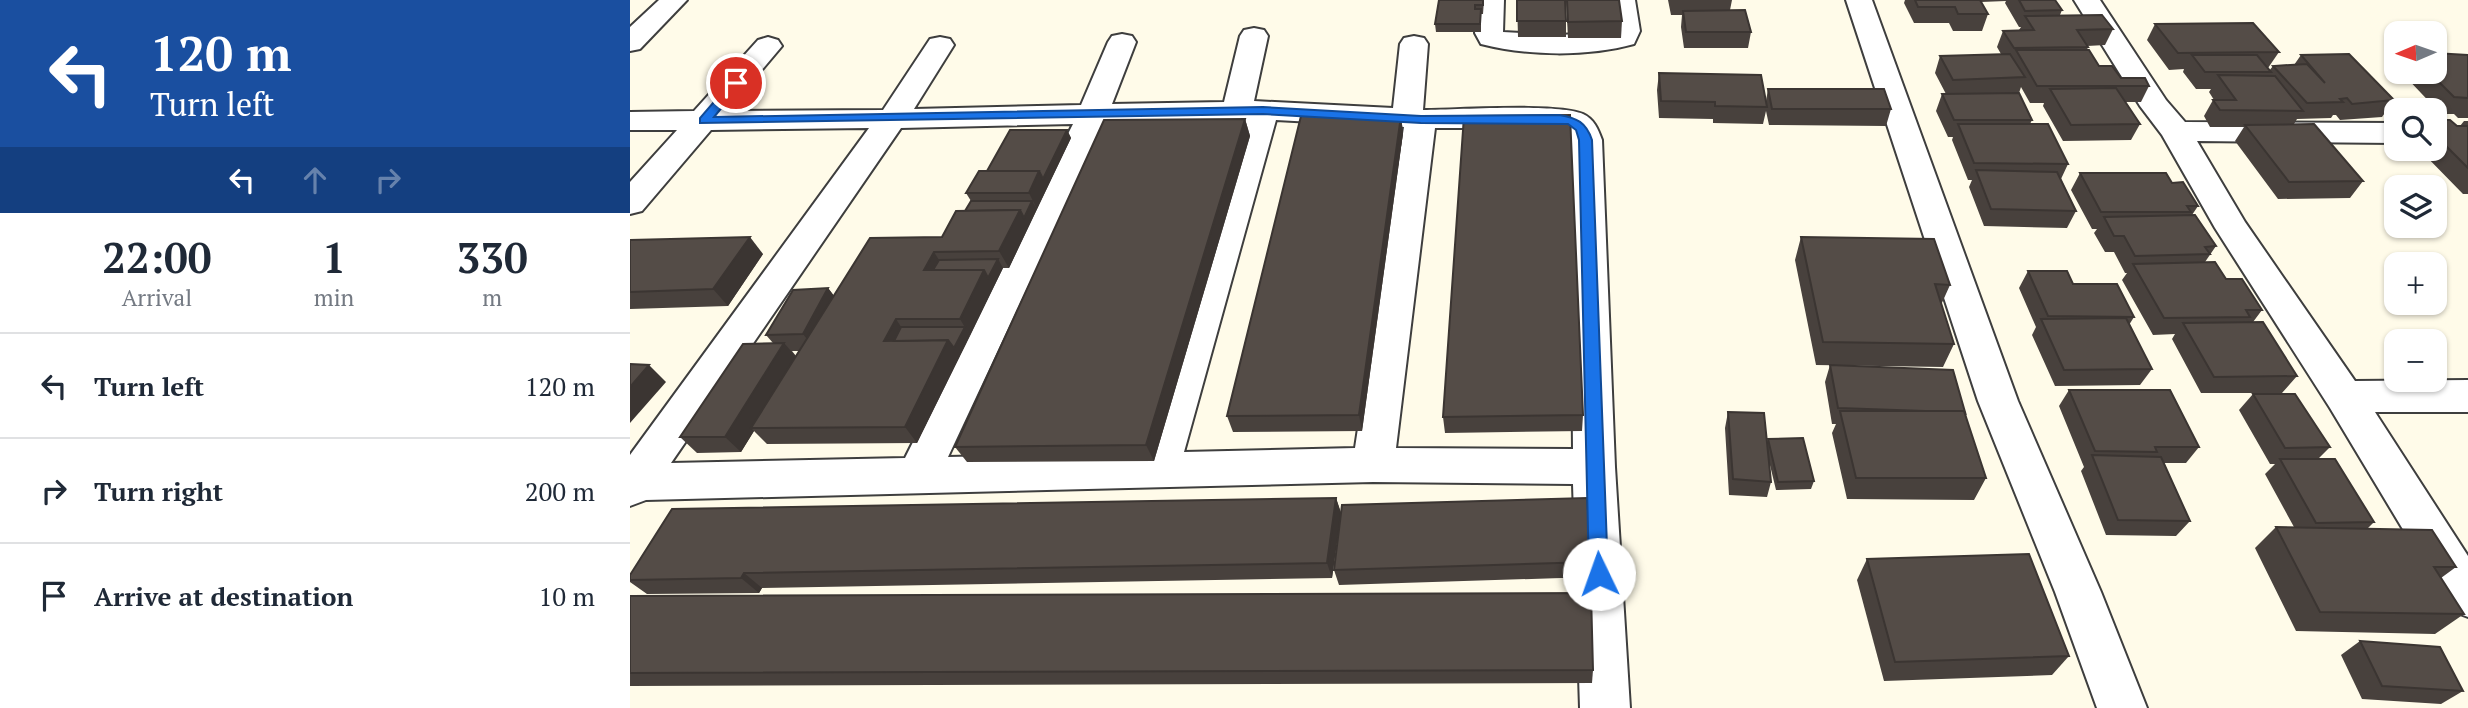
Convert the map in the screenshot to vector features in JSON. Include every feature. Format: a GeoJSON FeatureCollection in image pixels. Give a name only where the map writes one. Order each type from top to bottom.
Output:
{"type":"FeatureCollection","features":[{"type":"Feature","properties":{"kind":"street"},"geometry":{"type":"LineString","coordinates":[[630,43],[674,0]]}},
{"type":"Feature","properties":{"kind":"street"},"geometry":{"type":"LineString","coordinates":[[1491,0],[1491,38],[1578,43],[1613,42],[1624,38],[1626,32],[1622,0]]}},
{"type":"Feature","properties":{"kind":"street"},"geometry":{"type":"LineString","coordinates":[[1860,0],[1998,401],[2078,592],[2122,708]]}},
{"type":"Feature","properties":{"kind":"street"},"geometry":{"type":"LineString","coordinates":[[2087,0],[2147,95],[2176,131],[2232,228],[2344,397],[2468,596]]}},
{"type":"Feature","properties":{"kind":"street"},"geometry":{"type":"LineString","coordinates":[[1157,472],[1250,111],[1254,36]]}},
{"type":"Feature","properties":{"kind":"street"},"geometry":{"type":"LineString","coordinates":[[917,477],[1093,114],[1122,42]]}},
{"type":"Feature","properties":{"kind":"street"},"geometry":{"type":"LineString","coordinates":[[1373,465],[1414,119],[1414,44]]}},
{"type":"Feature","properties":{"kind":"street"},"geometry":{"type":"LineString","coordinates":[[632,485],[892,119],[940,45]]}},
{"type":"Feature","properties":{"kind":"street"},"geometry":{"type":"LineString","coordinates":[[630,203],[768,46]]}},
{"type":"Feature","properties":{"kind":"street"},"geometry":{"type":"LineString","coordinates":[[630,121],[892,119],[1250,111],[1414,119],[1572,121],[1582,128],[1586,140],[1594,467],[1605,708]]}},
{"type":"Feature","properties":{"kind":"street"},"geometry":{"type":"LineString","coordinates":[[2176,131],[2384,133]]}},
{"type":"Feature","properties":{"kind":"street"},"geometry":{"type":"LineString","coordinates":[[2344,397],[2468,396]]}},
{"type":"Feature","properties":{"kind":"street"},"geometry":{"type":"LineString","coordinates":[[632,485],[1373,465],[1594,467]]}},
{"type":"Feature","properties":{"kind":"building"},"geometry":{"type":"Polygon","coordinates":[[[1439,0],[1483,0],[1483,5],[1475,5],[1475,9],[1481,9],[1480,24],[1435,24],[1439,0]]]}},
{"type":"Feature","properties":{"kind":"building"},"geometry":{"type":"Polygon","coordinates":[[[1517,0],[1565,0],[1566,21],[1517,21],[1517,0]]]}},
{"type":"Feature","properties":{"kind":"building"},"geometry":{"type":"Polygon","coordinates":[[[1567,0],[1619,0],[1622,21],[1568,22],[1567,0]]]}},
{"type":"Feature","properties":{"kind":"building"},"geometry":{"type":"Polygon","coordinates":[[[1915,0],[1980,0],[1988,14],[1958,14],[1955,7],[1918,7],[1915,0]]]}},
{"type":"Feature","properties":{"kind":"building"},"geometry":{"type":"Polygon","coordinates":[[[2019,0],[2055,0],[2062,10],[2025,11],[2019,0]]]}},
{"type":"Feature","properties":{"kind":"building"},"geometry":{"type":"Polygon","coordinates":[[[1745,10],[1751,32],[1686,32],[1683,11],[1745,10]]]}},
{"type":"Feature","properties":{"kind":"building"},"geometry":{"type":"Polygon","coordinates":[[[2102,15],[2113,29],[2077,30],[2088,47],[2014,48],[2003,31],[2034,30],[2025,16],[2102,15]]]}},
{"type":"Feature","properties":{"kind":"building"},"geometry":{"type":"Polygon","coordinates":[[[2253,23],[2279,52],[2178,53],[2155,24],[2253,23]]]}},
{"type":"Feature","properties":{"kind":"building"},"geometry":{"type":"Polygon","coordinates":[[[2016,50],[2089,50],[2099,66],[2112,66],[2121,78],[2145,78],[2149,86],[2037,86],[2016,50]]]}},
{"type":"Feature","properties":{"kind":"building"},"geometry":{"type":"Polygon","coordinates":[[[2010,54],[2025,77],[1953,80],[1940,56],[2010,54]]]}},
{"type":"Feature","properties":{"kind":"building"},"geometry":{"type":"Polygon","coordinates":[[[2349,54],[2392,98],[2352,104],[2347,98],[2340,99],[2343,102],[2307,103],[2273,66],[2307,64],[2325,83],[2301,55],[2349,54]]]}},
{"type":"Feature","properties":{"kind":"building"},"geometry":{"type":"Polygon","coordinates":[[[2447,54],[2468,55],[2468,98],[2454,97],[2441,84],[2447,84],[2447,54]]]}},
{"type":"Feature","properties":{"kind":"building"},"geometry":{"type":"Polygon","coordinates":[[[2192,55],[2257,55],[2271,72],[2205,72],[2192,55]]]}},
{"type":"Feature","properties":{"kind":"building"},"geometry":{"type":"Polygon","coordinates":[[[1659,73],[1761,75],[1767,107],[1661,101],[1659,73]]]}},
{"type":"Feature","properties":{"kind":"building"},"geometry":{"type":"Polygon","coordinates":[[[2218,75],[2275,76],[2303,111],[2220,110],[2213,100],[2236,100],[2218,75]]]}},
{"type":"Feature","properties":{"kind":"building"},"geometry":{"type":"Polygon","coordinates":[[[2116,88],[2140,124],[2071,125],[2050,89],[2116,88]]]}},
{"type":"Feature","properties":{"kind":"building"},"geometry":{"type":"Polygon","coordinates":[[[1768,89],[1884,89],[1891,109],[1772,109],[1768,89]]]}},
{"type":"Feature","properties":{"kind":"building"},"geometry":{"type":"Polygon","coordinates":[[[2019,93],[2032,120],[1954,120],[1942,94],[2019,93]]]}},
{"type":"Feature","properties":{"kind":"building"},"geometry":{"type":"Polygon","coordinates":[[[1570,115],[1583,415],[1443,417],[1464,116],[1570,115]]]}},
{"type":"Feature","properties":{"kind":"building"},"geometry":{"type":"Polygon","coordinates":[[[1301,116],[1401,116],[1359,415],[1227,416],[1301,116]]]}},
{"type":"Feature","properties":{"kind":"building"},"geometry":{"type":"Polygon","coordinates":[[[1245,119],[1146,445],[955,447],[1104,120],[1245,119]]]}},
{"type":"Feature","properties":{"kind":"building"},"geometry":{"type":"Polygon","coordinates":[[[2447,120],[2457,126],[2468,126],[2468,168],[2447,147],[2447,120]]]}},
{"type":"Feature","properties":{"kind":"building"},"geometry":{"type":"Polygon","coordinates":[[[1958,124],[2048,124],[2068,164],[1974,163],[1958,124]]]}},
{"type":"Feature","properties":{"kind":"building"},"geometry":{"type":"Polygon","coordinates":[[[2314,124],[2363,181],[2289,182],[2245,125],[2314,124]]]}},
{"type":"Feature","properties":{"kind":"building"},"geometry":{"type":"Polygon","coordinates":[[[1010,130],[1067,130],[1043,179],[1039,171],[987,171],[1010,130]]]}},
{"type":"Feature","properties":{"kind":"building"},"geometry":{"type":"Polygon","coordinates":[[[1976,170],[2057,172],[2076,211],[1991,209],[1976,170]]]}},
{"type":"Feature","properties":{"kind":"building"},"geometry":{"type":"Polygon","coordinates":[[[979,171],[1039,171],[1029,193],[966,193],[979,171]]]}},
{"type":"Feature","properties":{"kind":"building"},"geometry":{"type":"Polygon","coordinates":[[[2080,173],[2166,173],[2172,183],[2183,182],[2198,206],[2187,206],[2191,212],[2101,212],[2080,173]]]}},
{"type":"Feature","properties":{"kind":"building"},"geometry":{"type":"Polygon","coordinates":[[[971,201],[1032,201],[1024,218],[1020,210],[965,211],[971,201]]]}},
{"type":"Feature","properties":{"kind":"building"},"geometry":{"type":"Polygon","coordinates":[[[1020,210],[999,251],[934,252],[924,270],[984,270],[960,319],[896,319],[884,341],[948,340],[905,427],[751,428],[870,238],[942,237],[956,211],[1020,210]]]}},
{"type":"Feature","properties":{"kind":"building"},"geometry":{"type":"Polygon","coordinates":[[[2195,215],[2216,246],[2205,247],[2210,254],[2135,256],[2124,236],[2114,236],[2104,217],[2195,215]]]}},
{"type":"Feature","properties":{"kind":"building"},"geometry":{"type":"Polygon","coordinates":[[[750,237],[713,289],[630,292],[630,240],[750,237]]]}},
{"type":"Feature","properties":{"kind":"building"},"geometry":{"type":"Polygon","coordinates":[[[1801,237],[1934,239],[1950,285],[1935,284],[1954,344],[1823,342],[1801,237]]]}},
{"type":"Feature","properties":{"kind":"building"},"geometry":{"type":"Polygon","coordinates":[[[998,259],[988,278],[984,270],[933,270],[939,260],[998,259]]]}},
{"type":"Feature","properties":{"kind":"building"},"geometry":{"type":"Polygon","coordinates":[[[2215,262],[2226,279],[2242,279],[2262,310],[2246,310],[2250,317],[2164,318],[2133,264],[2215,262]]]}},
{"type":"Feature","properties":{"kind":"building"},"geometry":{"type":"Polygon","coordinates":[[[2028,271],[2067,271],[2073,284],[2117,284],[2134,317],[2048,316],[2028,271]]]}},
{"type":"Feature","properties":{"kind":"building"},"geometry":{"type":"Polygon","coordinates":[[[828,288],[803,334],[766,335],[793,290],[828,288]]]}},
{"type":"Feature","properties":{"kind":"building"},"geometry":{"type":"Polygon","coordinates":[[[2126,318],[2152,369],[2064,370],[2041,319],[2126,318]]]}},
{"type":"Feature","properties":{"kind":"building"},"geometry":{"type":"Polygon","coordinates":[[[2263,322],[2297,376],[2214,377],[2183,323],[2263,322]]]}},
{"type":"Feature","properties":{"kind":"building"},"geometry":{"type":"Polygon","coordinates":[[[901,327],[965,327],[954,348],[948,340],[894,341],[901,327]]]}},
{"type":"Feature","properties":{"kind":"building"},"geometry":{"type":"Polygon","coordinates":[[[784,343],[725,437],[680,437],[743,344],[784,343]]]}},
{"type":"Feature","properties":{"kind":"building"},"geometry":{"type":"Polygon","coordinates":[[[630,364],[649,365],[630,387],[630,364]]]}},
{"type":"Feature","properties":{"kind":"building"},"geometry":{"type":"Polygon","coordinates":[[[1830,365],[1953,370],[1965,412],[1838,408],[1830,365]]]}},
{"type":"Feature","properties":{"kind":"building"},"geometry":{"type":"Polygon","coordinates":[[[2069,390],[2170,390],[2199,447],[2155,447],[2157,452],[2095,451],[2069,390]]]}},
{"type":"Feature","properties":{"kind":"building"},"geometry":{"type":"Polygon","coordinates":[[[2253,394],[2295,394],[2330,447],[2285,448],[2253,394]]]}},
{"type":"Feature","properties":{"kind":"building"},"geometry":{"type":"Polygon","coordinates":[[[1840,411],[1964,411],[1986,478],[1856,478],[1840,411]]]}},
{"type":"Feature","properties":{"kind":"building"},"geometry":{"type":"Polygon","coordinates":[[[1728,412],[1764,413],[1771,482],[1733,479],[1728,412]]]}},
{"type":"Feature","properties":{"kind":"building"},"geometry":{"type":"Polygon","coordinates":[[[1803,438],[1814,481],[1778,482],[1768,439],[1803,438]]]}},
{"type":"Feature","properties":{"kind":"building"},"geometry":{"type":"Polygon","coordinates":[[[2092,455],[2161,457],[2190,521],[2118,520],[2092,455]]]}},
{"type":"Feature","properties":{"kind":"building"},"geometry":{"type":"Polygon","coordinates":[[[2280,459],[2335,459],[2374,522],[2316,523],[2280,459]]]}},
{"type":"Feature","properties":{"kind":"building"},"geometry":{"type":"Polygon","coordinates":[[[1336,498],[1327,563],[744,573],[741,578],[630,580],[630,575],[672,509],[1336,498]]]}},
{"type":"Feature","properties":{"kind":"building"},"geometry":{"type":"Polygon","coordinates":[[[1587,498],[1592,562],[1334,570],[1342,505],[1587,498]]]}},
{"type":"Feature","properties":{"kind":"building"},"geometry":{"type":"Polygon","coordinates":[[[2276,527],[2432,530],[2456,567],[2434,567],[2464,614],[2320,612],[2276,527]]]}},
{"type":"Feature","properties":{"kind":"building"},"geometry":{"type":"Polygon","coordinates":[[[2029,554],[2069,656],[1895,662],[1867,559],[2029,554]]]}},
{"type":"Feature","properties":{"kind":"building"},"geometry":{"type":"Polygon","coordinates":[[[1591,593],[1593,670],[630,673],[630,596],[1591,593]]]}},
{"type":"Feature","properties":{"kind":"building"},"geometry":{"type":"Polygon","coordinates":[[[2360,641],[2440,647],[2463,691],[2382,686],[2360,641]]]}},
{"type":"Feature","properties":{"kind":"route"},"geometry":{"type":"LineString","coordinates":[[736,83],[704,121],[1263,110],[1421,119],[1572,121],[1582,128],[1586,140],[1599,574]]}}]}
